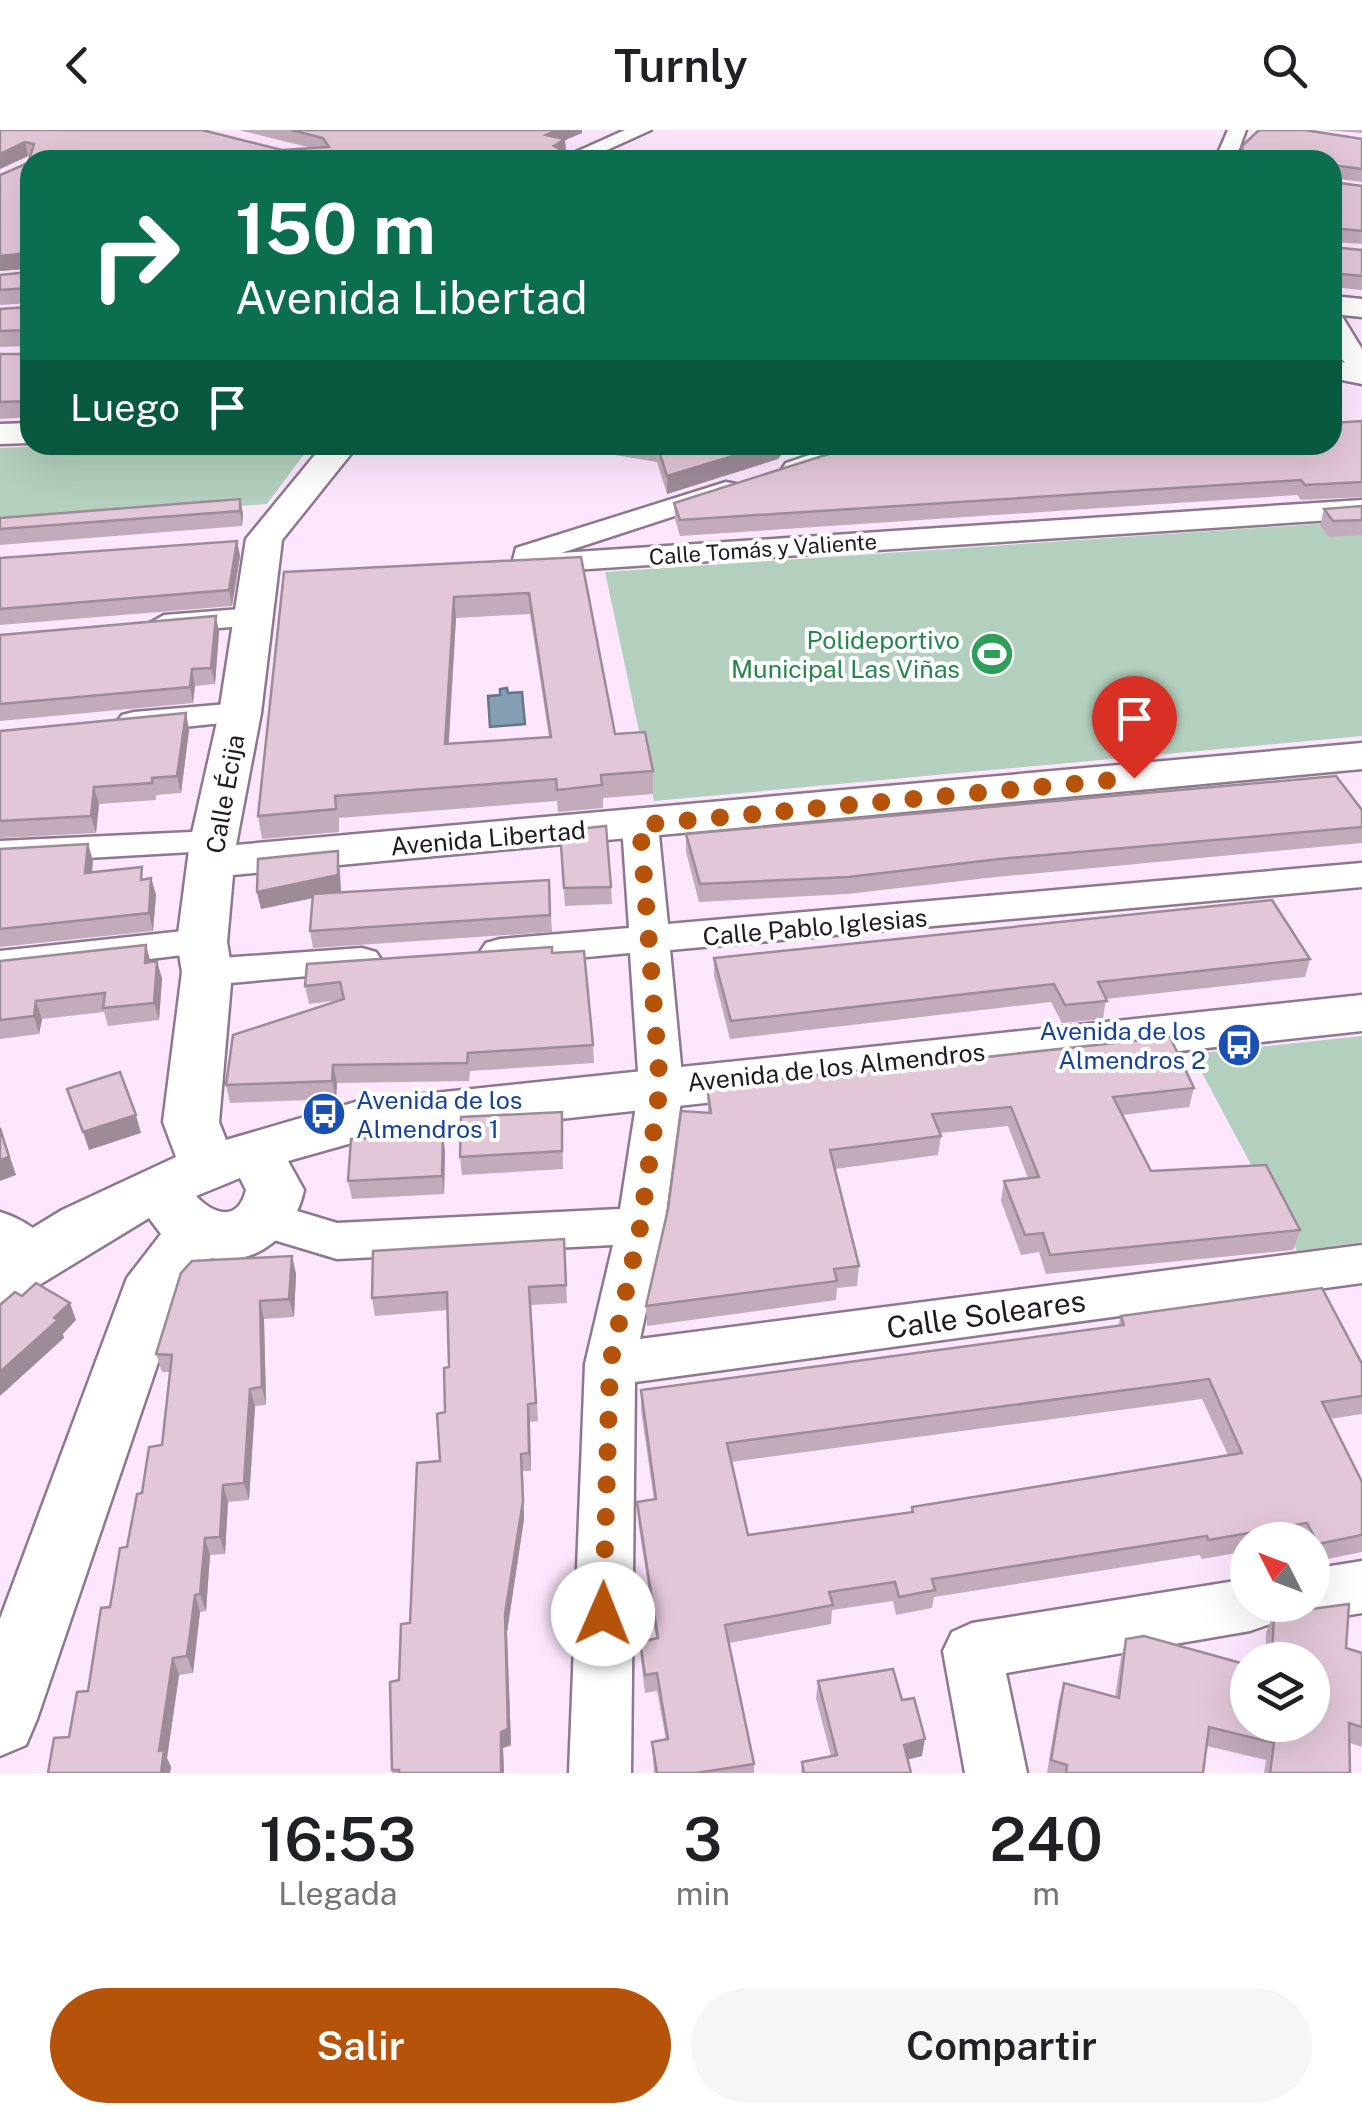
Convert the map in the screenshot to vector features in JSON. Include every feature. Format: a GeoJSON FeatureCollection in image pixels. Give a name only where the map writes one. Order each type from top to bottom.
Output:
{"type":"FeatureCollection","features":[{"type":"Feature","properties":{"kind":"street"},"geometry":{"type":"LineString","coordinates":[[582,130],[621,139]]}},
{"type":"Feature","properties":{"kind":"street"},"geometry":{"type":"LineString","coordinates":[[593,150],[642,130]]}},
{"type":"Feature","properties":{"kind":"street"},"geometry":{"type":"LineString","coordinates":[[1342,340],[1362,365]]}},
{"type":"Feature","properties":{"kind":"street"},"geometry":{"type":"LineString","coordinates":[[137,627],[261,572],[335,455]]}},
{"type":"Feature","properties":{"kind":"street","name":"Calle Tomás y Valiente"},"geometry":{"type":"LineString","coordinates":[[834,455],[560,540],[527,554],[527,564],[1362,509]]}},
{"type":"Feature","properties":{"kind":"street"},"geometry":{"type":"LineString","coordinates":[[489,566],[527,564]]}},
{"type":"Feature","properties":{"kind":"street","name":"Calle Écija"},"geometry":{"type":"LineString","coordinates":[[205,1185],[191,1122],[213,852],[240,713],[261,572]]}},
{"type":"Feature","properties":{"kind":"street"},"geometry":{"type":"LineString","coordinates":[[92,726],[240,713]]}},
{"type":"Feature","properties":{"kind":"street","name":"Avenida Libertad"},"geometry":{"type":"LineString","coordinates":[[0,852],[213,852],[640,825],[1362,756]]}},
{"type":"Feature","properties":{"kind":"street"},"geometry":{"type":"LineString","coordinates":[[600,1773],[610,1364],[640,1228],[660,1086],[652,942],[640,825]]}},
{"type":"Feature","properties":{"kind":"street","name":"Calle Pablo Iglesias"},"geometry":{"type":"LineString","coordinates":[[459,955],[652,942],[1362,875]]}},
{"type":"Feature","properties":{"kind":"street"},"geometry":{"type":"LineString","coordinates":[[0,964],[204,957],[400,959]]}},
{"type":"Feature","properties":{"kind":"street","name":"Avenida de los Almendros"},"geometry":{"type":"LineString","coordinates":[[11,1254],[205,1185],[359,1120],[1362,1013]]}},
{"type":"Feature","properties":{"kind":"street"},"geometry":{"type":"LineString","coordinates":[[0,1719],[156,1278],[205,1185],[237,1235],[264,1218],[337,1241],[604,1226],[640,1228]]}},
{"type":"Feature","properties":{"kind":"street","name":"Calle Soleares"},"geometry":{"type":"LineString","coordinates":[[610,1364],[1362,1264]]}},
{"type":"Feature","properties":{"kind":"street"},"geometry":{"type":"LineString","coordinates":[[1330,1592],[1362,1587]]}},
{"type":"Feature","properties":{"kind":"street"},"geometry":{"type":"LineString","coordinates":[[996,1773],[972,1650],[1230,1608]]}},
{"type":"Feature","properties":{"kind":"green space"},"geometry":{"type":"Polygon","coordinates":[[[20,447],[20,455],[304,455],[267,504],[0,524],[0,448],[20,447]]]}},
{"type":"Feature","properties":{"kind":"green space","name":"Polideportivo Municipal Las Viñas"},"geometry":{"type":"Polygon","coordinates":[[[1362,521],[1362,736],[654,801],[605,572],[1362,521]]]}},
{"type":"Feature","properties":{"kind":"green space"},"geometry":{"type":"Polygon","coordinates":[[[1362,1036],[1362,1242],[1297,1251],[1192,1054],[1362,1036]]]}},
{"type":"Feature","properties":{"kind":"water"},"geometry":{"type":"Polygon","coordinates":[[[507,688],[508,693],[522,692],[525,724],[490,727],[488,696],[500,695],[500,689],[507,688]]]}},
{"type":"Feature","properties":{"kind":"building"},"geometry":{"type":"Polygon","coordinates":[[[0,130],[202,130],[282,150],[32,150],[34,144],[25,142],[0,154],[0,130]]]}},
{"type":"Feature","properties":{"kind":"building"},"geometry":{"type":"Polygon","coordinates":[[[291,130],[557,130],[546,135],[565,139],[554,146],[561,150],[282,150],[329,147],[323,138],[291,130]]]}},
{"type":"Feature","properties":{"kind":"building"},"geometry":{"type":"Polygon","coordinates":[[[1259,130],[1305,130],[1362,139],[1362,169],[1342,166],[1342,150],[1243,150],[1259,130]]]}},
{"type":"Feature","properties":{"kind":"building"},"geometry":{"type":"Polygon","coordinates":[[[20,166],[20,254],[0,256],[0,175],[20,166]]]}},
{"type":"Feature","properties":{"kind":"building"},"geometry":{"type":"Polygon","coordinates":[[[1342,183],[1362,186],[1362,231],[1342,229],[1342,183]]]}},
{"type":"Feature","properties":{"kind":"building"},"geometry":{"type":"Polygon","coordinates":[[[1342,248],[1362,250],[1362,276],[1342,274],[1342,248]]]}},
{"type":"Feature","properties":{"kind":"building"},"geometry":{"type":"Polygon","coordinates":[[[20,273],[20,289],[0,290],[0,275],[20,273]]]}},
{"type":"Feature","properties":{"kind":"building"},"geometry":{"type":"Polygon","coordinates":[[[20,308],[20,330],[0,331],[0,309],[20,308]]]}},
{"type":"Feature","properties":{"kind":"building"},"geometry":{"type":"Polygon","coordinates":[[[0,354],[20,354],[20,401],[0,402],[0,354]]]}},
{"type":"Feature","properties":{"kind":"building"},"geometry":{"type":"Polygon","coordinates":[[[1362,421],[1362,482],[1305,485],[1301,480],[680,520],[674,503],[826,455],[1342,455],[1342,422],[1362,421]]]}},
{"type":"Feature","properties":{"kind":"building"},"geometry":{"type":"Polygon","coordinates":[[[660,455],[736,455],[667,476],[660,455]]]}},
{"type":"Feature","properties":{"kind":"building"},"geometry":{"type":"Polygon","coordinates":[[[240,499],[240,511],[0,529],[0,518],[240,499]]]}},
{"type":"Feature","properties":{"kind":"building"},"geometry":{"type":"Polygon","coordinates":[[[1362,506],[1362,520],[1333,521],[1324,509],[1362,506]]]}},
{"type":"Feature","properties":{"kind":"building"},"geometry":{"type":"Polygon","coordinates":[[[237,541],[229,590],[0,609],[0,558],[237,541]]]}},
{"type":"Feature","properties":{"kind":"building"},"geometry":{"type":"Polygon","coordinates":[[[581,557],[615,734],[645,732],[653,771],[601,775],[602,785],[557,790],[556,779],[335,796],[336,809],[258,816],[284,572],[581,557]],[[529,593],[454,597],[445,744],[551,737],[529,593]]]}},
{"type":"Feature","properties":{"kind":"building"},"geometry":{"type":"Polygon","coordinates":[[[216,616],[211,668],[192,669],[190,687],[0,704],[0,635],[216,616]]]}},
{"type":"Feature","properties":{"kind":"building"},"geometry":{"type":"Polygon","coordinates":[[[186,713],[177,776],[152,778],[152,783],[94,787],[91,816],[0,821],[0,731],[186,713]]]}},
{"type":"Feature","properties":{"kind":"building"},"geometry":{"type":"Polygon","coordinates":[[[1336,776],[1362,810],[1362,827],[999,859],[849,877],[700,884],[686,834],[1336,776]]]}},
{"type":"Feature","properties":{"kind":"building"},"geometry":{"type":"Polygon","coordinates":[[[606,826],[611,887],[564,888],[560,831],[606,826]]]}},
{"type":"Feature","properties":{"kind":"building"},"geometry":{"type":"Polygon","coordinates":[[[88,844],[85,873],[142,867],[141,880],[151,878],[149,913],[0,929],[0,849],[88,844]]]}},
{"type":"Feature","properties":{"kind":"building"},"geometry":{"type":"Polygon","coordinates":[[[338,851],[338,875],[257,892],[258,859],[338,851]]]}},
{"type":"Feature","properties":{"kind":"building"},"geometry":{"type":"Polygon","coordinates":[[[549,880],[550,915],[310,931],[313,894],[549,880]]]}},
{"type":"Feature","properties":{"kind":"building"},"geometry":{"type":"Polygon","coordinates":[[[1272,900],[1310,959],[1098,982],[1107,1001],[1065,1005],[1054,984],[731,1021],[714,958],[1272,900]]]}},
{"type":"Feature","properties":{"kind":"building"},"geometry":{"type":"Polygon","coordinates":[[[146,945],[145,963],[157,961],[154,1003],[103,1008],[105,993],[36,1001],[34,1016],[0,1020],[0,961],[146,945]]]}},
{"type":"Feature","properties":{"kind":"building"},"geometry":{"type":"Polygon","coordinates":[[[552,947],[552,953],[584,951],[593,1045],[468,1053],[467,1063],[333,1065],[332,1081],[226,1085],[233,1035],[344,999],[340,982],[305,986],[307,964],[552,947]]]}},
{"type":"Feature","properties":{"kind":"building"},"geometry":{"type":"Polygon","coordinates":[[[1170,1037],[1194,1088],[1113,1097],[1151,1171],[1266,1165],[1300,1230],[1050,1255],[1043,1233],[1025,1235],[1004,1181],[1039,1177],[1011,1107],[932,1114],[941,1136],[830,1150],[859,1266],[834,1269],[837,1281],[646,1306],[668,1209],[681,1111],[711,1113],[707,1087],[1170,1037]]]}},
{"type":"Feature","properties":{"kind":"building"},"geometry":{"type":"Polygon","coordinates":[[[120,1072],[136,1115],[83,1132],[67,1089],[120,1072]]]}},
{"type":"Feature","properties":{"kind":"building"},"geometry":{"type":"Polygon","coordinates":[[[562,1112],[562,1151],[460,1157],[461,1117],[562,1112]]]}},
{"type":"Feature","properties":{"kind":"building"},"geometry":{"type":"Polygon","coordinates":[[[0,1128],[9,1157],[0,1160],[0,1128]]]}},
{"type":"Feature","properties":{"kind":"building"},"geometry":{"type":"Polygon","coordinates":[[[443,1134],[442,1176],[348,1181],[351,1139],[443,1134]]]}},
{"type":"Feature","properties":{"kind":"building"},"geometry":{"type":"Polygon","coordinates":[[[564,1239],[566,1285],[529,1287],[536,1403],[528,1404],[529,1453],[521,1454],[523,1501],[505,1614],[508,1729],[501,1732],[501,1773],[399,1773],[392,1770],[390,1682],[399,1680],[401,1624],[410,1623],[417,1463],[440,1461],[437,1414],[445,1412],[444,1368],[449,1367],[447,1292],[372,1298],[373,1251],[564,1239]]]}},
{"type":"Feature","properties":{"kind":"building"},"geometry":{"type":"Polygon","coordinates":[[[292,1256],[289,1299],[260,1301],[262,1387],[250,1389],[244,1483],[223,1485],[220,1537],[205,1538],[200,1594],[195,1595],[187,1656],[173,1658],[159,1751],[164,1750],[161,1773],[48,1773],[54,1738],[69,1737],[77,1692],[88,1691],[101,1608],[110,1607],[120,1548],[127,1547],[137,1494],[142,1493],[149,1447],[162,1445],[172,1355],[156,1354],[181,1273],[192,1261],[292,1256]]]}},
{"type":"Feature","properties":{"kind":"building"},"geometry":{"type":"Polygon","coordinates":[[[36,1283],[70,1303],[54,1318],[58,1320],[0,1372],[0,1305],[15,1292],[22,1296],[36,1283]]]}},
{"type":"Feature","properties":{"kind":"building"},"geometry":{"type":"Polygon","coordinates":[[[1322,1288],[1362,1364],[1362,1396],[1322,1402],[1362,1482],[1362,1535],[1330,1542],[1330,1522],[1230,1522],[1230,1536],[1208,1540],[1207,1536],[932,1579],[935,1590],[899,1597],[895,1582],[829,1592],[833,1605],[725,1625],[754,1764],[696,1773],[657,1773],[652,1742],[668,1739],[657,1673],[645,1675],[640,1642],[658,1638],[637,1502],[656,1499],[641,1390],[1124,1325],[1121,1316],[1322,1288]],[[1209,1379],[727,1443],[748,1535],[913,1512],[912,1507],[1242,1453],[1209,1379]]]}},
{"type":"Feature","properties":{"kind":"building"},"geometry":{"type":"Polygon","coordinates":[[[1349,1604],[1346,1648],[1362,1653],[1362,1727],[1349,1723],[1350,1773],[1270,1773],[1274,1743],[1270,1742],[1330,1742],[1330,1642],[1273,1642],[1274,1622],[1330,1622],[1330,1607],[1349,1604]]]}},
{"type":"Feature","properties":{"kind":"building"},"geometry":{"type":"Polygon","coordinates":[[[1144,1636],[1230,1660],[1230,1732],[1209,1727],[1203,1773],[1066,1773],[1067,1765],[1051,1760],[1064,1683],[1119,1698],[1126,1639],[1144,1636]]]}},
{"type":"Feature","properties":{"kind":"building"},"geometry":{"type":"Polygon","coordinates":[[[893,1669],[902,1700],[914,1698],[925,1739],[904,1745],[911,1773],[804,1773],[802,1762],[837,1755],[818,1681],[893,1669]]]}},
{"type":"Feature","properties":{"kind":"place","name":"Polideportivo Municipal Las Viñas"},"geometry":{"type":"Point","coordinates":[992,654]}},
{"type":"Feature","properties":{"kind":"place","name":"Avenida de los Almendros 2"},"geometry":{"type":"Point","coordinates":[1239,1045]}},
{"type":"Feature","properties":{"kind":"place","name":"Avenida de los Almendros 1"},"geometry":{"type":"Point","coordinates":[324,1114]}},
{"type":"Feature","properties":{"kind":"route"},"geometry":{"type":"LineString","coordinates":[[603,1614],[610,1364],[640,1228],[660,1086],[652,942],[640,825],[1134,778]]}}]}
